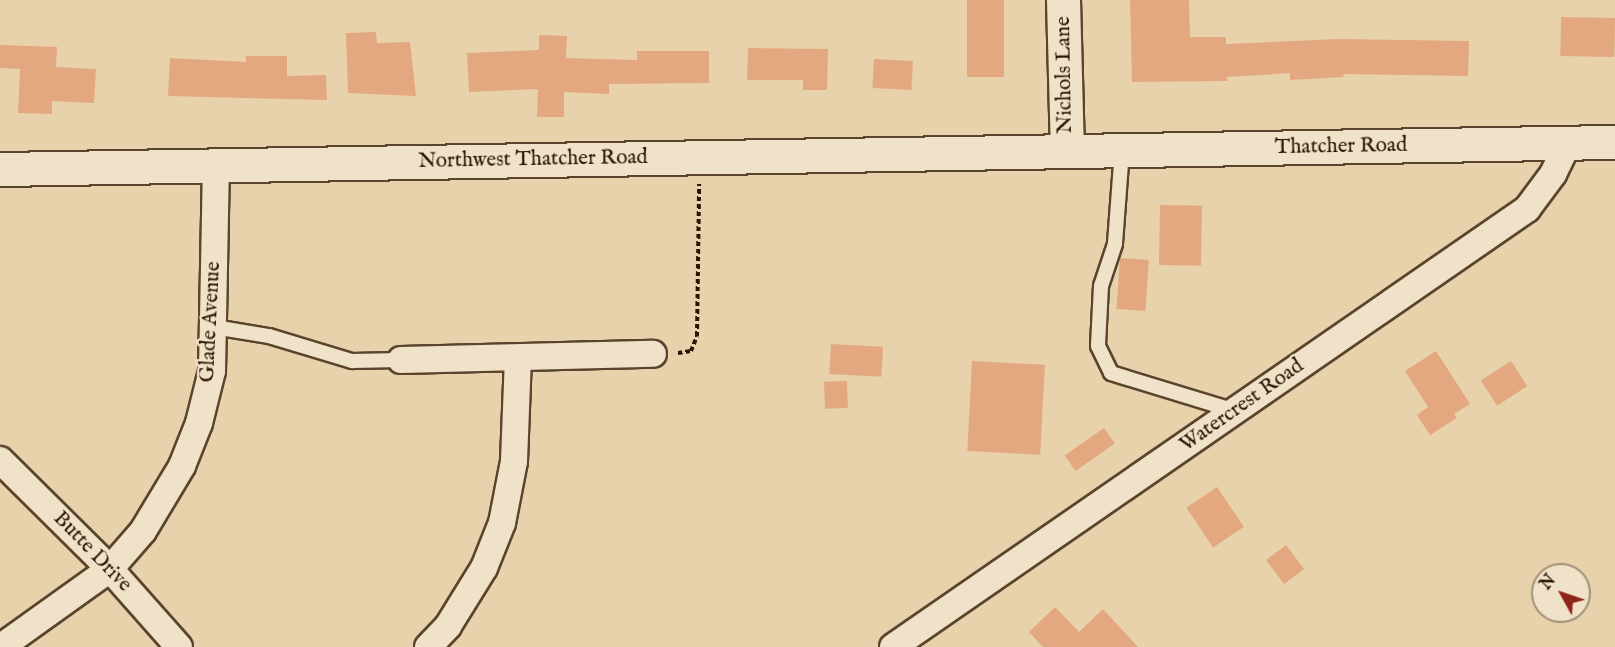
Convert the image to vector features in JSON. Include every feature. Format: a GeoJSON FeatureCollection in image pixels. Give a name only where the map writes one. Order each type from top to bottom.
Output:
{"type":"FeatureCollection","features":[{"type":"Feature","properties":{"kind":"street","name":"Nichols Lane"},"geometry":{"type":"LineString","coordinates":[[1063,0],[1067,151]]}},
{"type":"Feature","properties":{"kind":"street","name":"Thatcher Road"},"geometry":{"type":"LineString","coordinates":[[1067,151],[1615,142]]}},
{"type":"Feature","properties":{"kind":"street","name":"Watercrest Road"},"geometry":{"type":"LineString","coordinates":[[893,647],[1527,209],[1553,174],[1568,143]]}},
{"type":"Feature","properties":{"kind":"street","name":"Northwest Thatcher Road"},"geometry":{"type":"LineString","coordinates":[[0,169],[1067,151]]}},
{"type":"Feature","properties":{"kind":"street","name":"Glade Avenue"},"geometry":{"type":"LineString","coordinates":[[1,647],[110,569],[143,531],[182,466],[212,371],[216,165]]}},
{"type":"Feature","properties":{"kind":"street"},"geometry":{"type":"LineString","coordinates":[[401,360],[653,354]]}},
{"type":"Feature","properties":{"kind":"street"},"geometry":{"type":"LineString","coordinates":[[428,647],[448,626],[484,568],[501,523],[514,461],[518,358]]}},
{"type":"Feature","properties":{"kind":"street","name":"Butte Drive"},"geometry":{"type":"LineString","coordinates":[[0,460],[110,569],[179,647]]}},
{"type":"Feature","properties":{"kind":"lane"},"geometry":{"type":"LineString","coordinates":[[1122,150],[1115,244],[1101,286],[1098,346],[1111,374],[1234,411]]}},
{"type":"Feature","properties":{"kind":"lane"},"geometry":{"type":"LineString","coordinates":[[214,327],[261,334],[352,361],[401,360]]}},
{"type":"Feature","properties":{"kind":"path"},"geometry":{"type":"LineString","coordinates":[[653,354],[691,351],[695,345],[700,157]]}},
{"type":"Feature","properties":{"kind":"building"},"geometry":{"type":"Polygon","coordinates":[[[967,0],[1004,0],[1004,77],[967,77],[967,0]]]}},
{"type":"Feature","properties":{"kind":"building"},"geometry":{"type":"Polygon","coordinates":[[[1130,0],[1189,0],[1190,37],[1226,37],[1226,44],[1338,39],[1469,41],[1468,76],[1343,74],[1344,77],[1290,80],[1290,73],[1227,77],[1227,81],[1132,82],[1130,0]]]}},
{"type":"Feature","properties":{"kind":"building"},"geometry":{"type":"Polygon","coordinates":[[[1561,17],[1615,18],[1614,57],[1560,56],[1561,17]]]}},
{"type":"Feature","properties":{"kind":"building"},"geometry":{"type":"Polygon","coordinates":[[[376,32],[377,43],[410,42],[416,96],[348,93],[346,33],[376,32]]]}},
{"type":"Feature","properties":{"kind":"building"},"geometry":{"type":"Polygon","coordinates":[[[539,35],[567,36],[566,58],[637,60],[637,51],[709,51],[709,83],[609,84],[609,94],[564,92],[564,117],[537,117],[538,89],[469,92],[467,53],[539,50],[539,35]]]}},
{"type":"Feature","properties":{"kind":"building"},"geometry":{"type":"Polygon","coordinates":[[[0,45],[57,47],[56,67],[96,69],[94,103],[52,101],[52,114],[18,113],[20,69],[0,68],[0,45]]]}},
{"type":"Feature","properties":{"kind":"building"},"geometry":{"type":"Polygon","coordinates":[[[748,48],[828,49],[827,90],[803,90],[803,80],[747,80],[748,48]]]}},
{"type":"Feature","properties":{"kind":"building"},"geometry":{"type":"Polygon","coordinates":[[[246,56],[287,56],[287,76],[326,75],[327,100],[168,96],[170,58],[246,62],[246,56]]]}},
{"type":"Feature","properties":{"kind":"building"},"geometry":{"type":"Polygon","coordinates":[[[874,59],[913,61],[911,90],[872,88],[874,59]]]}},
{"type":"Feature","properties":{"kind":"building"},"geometry":{"type":"Polygon","coordinates":[[[1160,205],[1202,206],[1201,266],[1159,265],[1160,205]]]}},
{"type":"Feature","properties":{"kind":"building"},"geometry":{"type":"Polygon","coordinates":[[[1120,258],[1149,260],[1145,311],[1116,309],[1120,258]]]}},
{"type":"Feature","properties":{"kind":"building"},"geometry":{"type":"Polygon","coordinates":[[[831,344],[883,347],[881,377],[829,374],[831,344]]]}},
{"type":"Feature","properties":{"kind":"building"},"geometry":{"type":"Polygon","coordinates":[[[1436,351],[1470,404],[1454,414],[1457,418],[1430,435],[1417,415],[1428,407],[1405,371],[1436,351]]]}},
{"type":"Feature","properties":{"kind":"building"},"geometry":{"type":"Polygon","coordinates":[[[972,361],[1045,365],[1040,455],[967,451],[972,361]]]}},
{"type":"Feature","properties":{"kind":"building"},"geometry":{"type":"Polygon","coordinates":[[[1511,361],[1527,386],[1497,406],[1481,381],[1511,361]]]}},
{"type":"Feature","properties":{"kind":"building"},"geometry":{"type":"Polygon","coordinates":[[[847,381],[848,408],[825,409],[824,382],[847,381]]]}},
{"type":"Feature","properties":{"kind":"building"},"geometry":{"type":"Polygon","coordinates":[[[1104,428],[1115,444],[1076,471],[1065,456],[1104,428]]]}},
{"type":"Feature","properties":{"kind":"building"},"geometry":{"type":"Polygon","coordinates":[[[1217,487],[1244,527],[1213,547],[1186,508],[1217,487]]]}},
{"type":"Feature","properties":{"kind":"building"},"geometry":{"type":"Polygon","coordinates":[[[1286,545],[1304,569],[1284,584],[1266,560],[1286,545]]]}},
{"type":"Feature","properties":{"kind":"building"},"geometry":{"type":"Polygon","coordinates":[[[1055,607],[1079,632],[1103,609],[1138,647],[1043,647],[1029,632],[1055,607]]]}}]}
